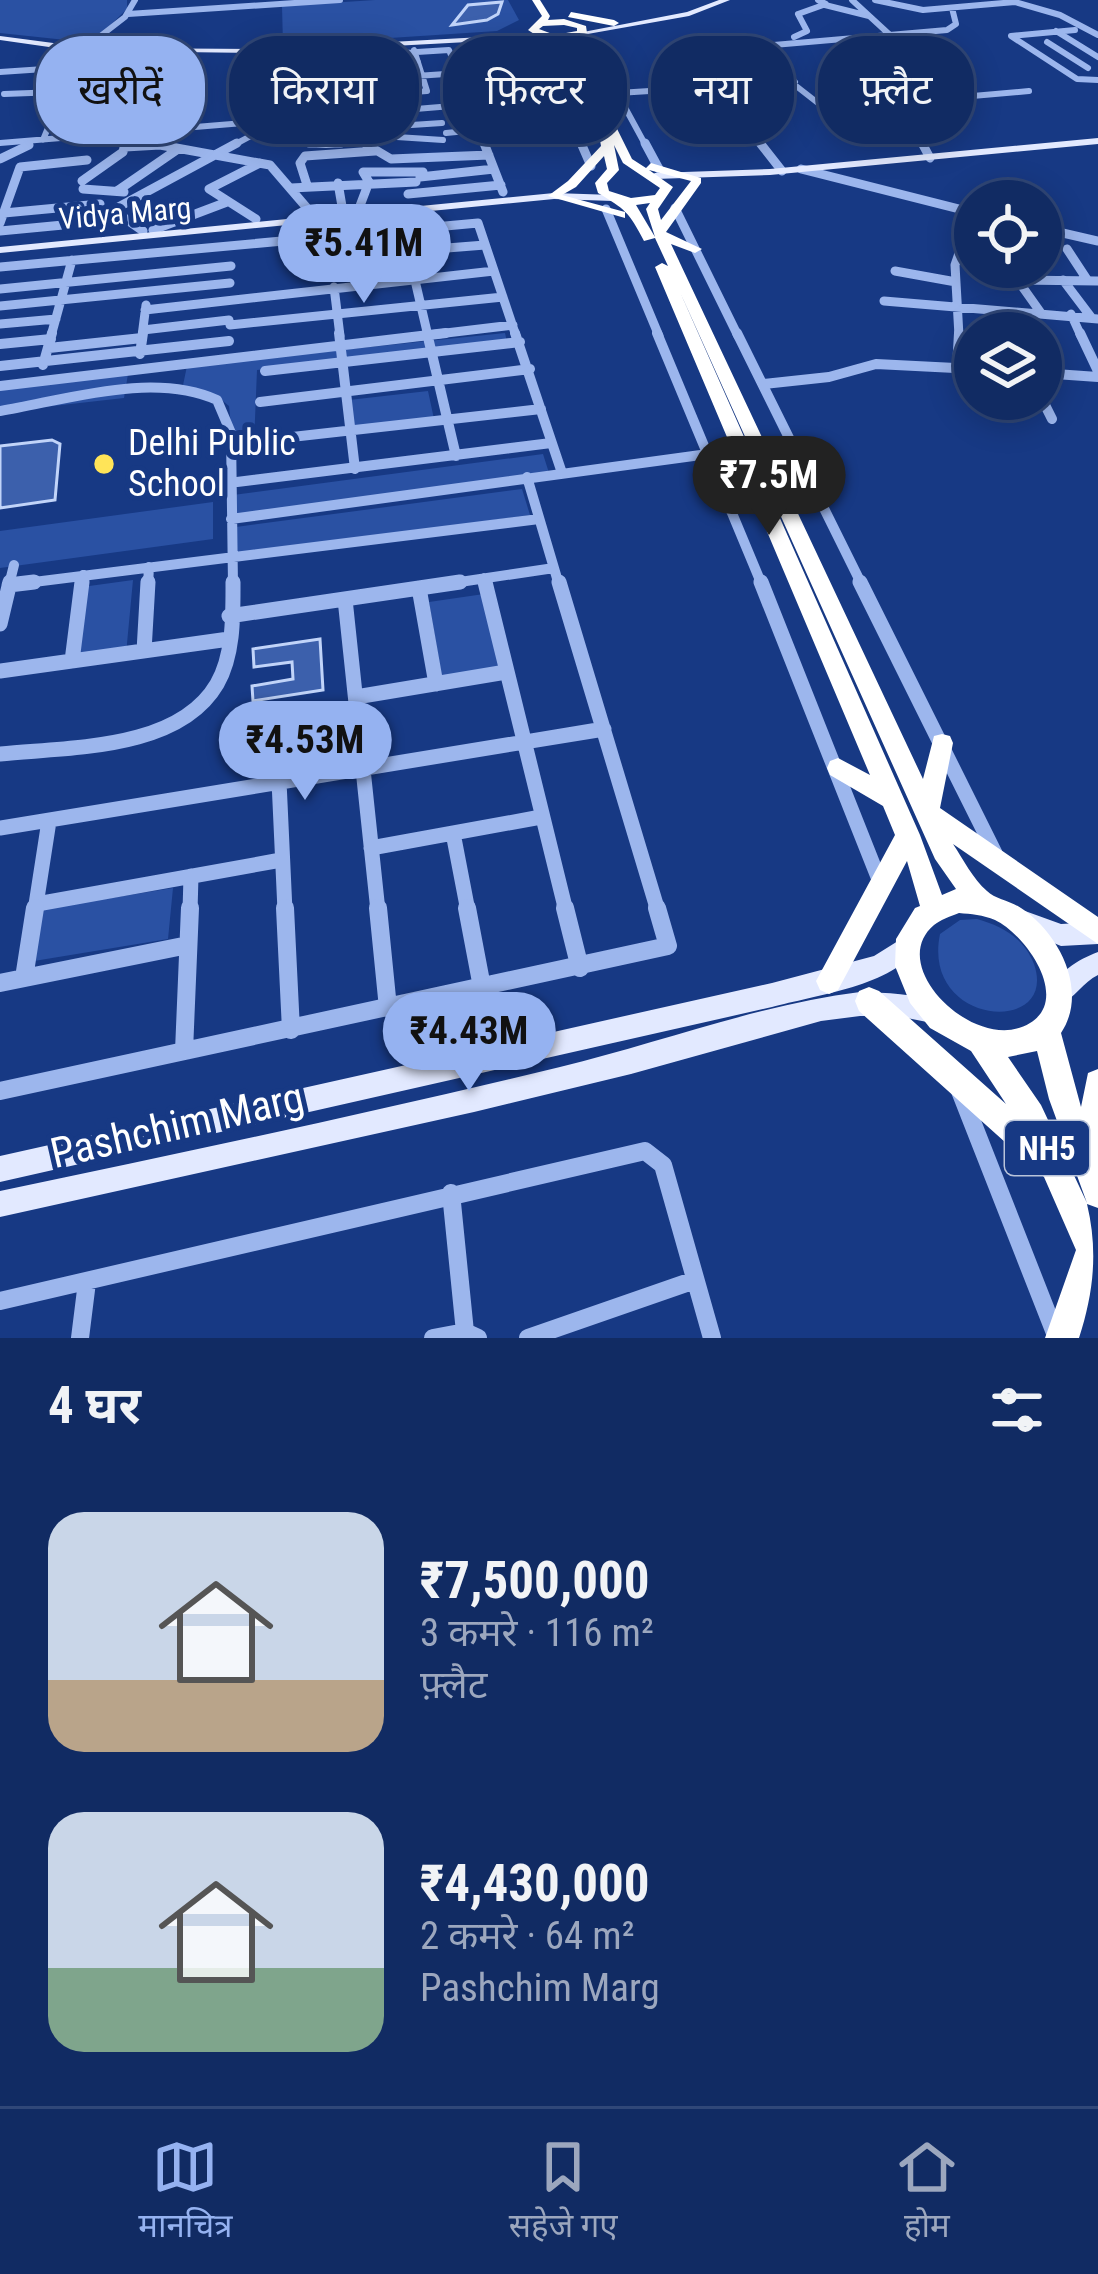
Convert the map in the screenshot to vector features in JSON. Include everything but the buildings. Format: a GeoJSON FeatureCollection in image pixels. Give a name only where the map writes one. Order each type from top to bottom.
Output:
{"type":"FeatureCollection","features":[{"type":"Feature","properties":{"kind":"highway"},"geometry":{"type":"LineString","coordinates":[[544,5],[614,23]]}},
{"type":"Feature","properties":{"kind":"highway"},"geometry":{"type":"LineString","coordinates":[[544,5],[579,31]]}},
{"type":"Feature","properties":{"kind":"highway"},"geometry":{"type":"LineString","coordinates":[[538,30],[544,5]]}},
{"type":"Feature","properties":{"kind":"highway"},"geometry":{"type":"LineString","coordinates":[[538,30],[564,22]]}},
{"type":"Feature","properties":{"kind":"highway"},"geometry":{"type":"LineString","coordinates":[[538,30],[545,36]]}},
{"type":"Feature","properties":{"kind":"highway"},"geometry":{"type":"LineString","coordinates":[[507,31],[579,31]]}},
{"type":"Feature","properties":{"kind":"highway"},"geometry":{"type":"LineString","coordinates":[[576,36],[579,31]]}},
{"type":"Feature","properties":{"kind":"highway"},"geometry":{"type":"LineString","coordinates":[[627,137],[639,133]]}},
{"type":"Feature","properties":{"kind":"highway"},"geometry":{"type":"LineString","coordinates":[[555,195],[591,166],[608,144]]}},
{"type":"Feature","properties":{"kind":"highway"},"geometry":{"type":"LineString","coordinates":[[610,144],[613,162],[604,193],[654,232],[695,249]]}},
{"type":"Feature","properties":{"kind":"highway"},"geometry":{"type":"LineString","coordinates":[[612,144],[627,161],[654,173],[695,180]]}},
{"type":"Feature","properties":{"kind":"highway"},"geometry":{"type":"LineString","coordinates":[[654,173],[662,180],[666,199]]}},
{"type":"Feature","properties":{"kind":"highway"},"geometry":{"type":"LineString","coordinates":[[695,180],[666,199],[652,217],[654,232],[908,836],[933,907]]}},
{"type":"Feature","properties":{"kind":"highway"},"geometry":{"type":"LineString","coordinates":[[555,195],[614,203],[666,199]]}},
{"type":"Feature","properties":{"kind":"highway"},"geometry":{"type":"LineString","coordinates":[[627,253],[654,232]]}},
{"type":"Feature","properties":{"kind":"highway"},"geometry":{"type":"LineString","coordinates":[[654,232],[944,851],[980,903]]}},
{"type":"Feature","properties":{"kind":"highway"},"geometry":{"type":"LineString","coordinates":[[927,812],[942,743]]}},
{"type":"Feature","properties":{"kind":"highway"},"geometry":{"type":"LineString","coordinates":[[838,768],[892,799]]}},
{"type":"Feature","properties":{"kind":"highway"},"geometry":{"type":"LineString","coordinates":[[927,812],[1098,932]]}},
{"type":"Feature","properties":{"kind":"highway"},"geometry":{"type":"LineString","coordinates":[[829,981],[908,836]]}},
{"type":"Feature","properties":{"kind":"highway"},"geometry":{"type":"LineString","coordinates":[[932,1011],[916,990],[906,947],[913,926],[933,907],[957,901],[980,903],[1010,915],[1051,958],[1060,993],[1056,1013],[1046,1030],[1028,1041],[1005,1045],[980,1041]]}},
{"type":"Feature","properties":{"kind":"highway"},"geometry":{"type":"LineString","coordinates":[[869,1001],[954,1077],[1081,1176],[1098,1083]]}},
{"type":"Feature","properties":{"kind":"highway","name":"NH5"},"geometry":{"type":"LineString","coordinates":[[932,1011],[980,1041],[1081,1176]]}},
{"type":"Feature","properties":{"kind":"highway","name":"NH5"},"geometry":{"type":"LineString","coordinates":[[1046,1030],[1095,1256]]}},
{"type":"Feature","properties":{"kind":"highway"},"geometry":{"type":"LineString","coordinates":[[1059,1338],[1095,1256]]}},
{"type":"Feature","properties":{"kind":"main road"},"geometry":{"type":"LineString","coordinates":[[579,31],[721,0]]}},
{"type":"Feature","properties":{"kind":"main road"},"geometry":{"type":"LineString","coordinates":[[579,31],[689,14],[721,0]]}},
{"type":"Feature","properties":{"kind":"main road"},"geometry":{"type":"LineString","coordinates":[[205,49],[262,51],[507,31]]}},
{"type":"Feature","properties":{"kind":"main road"},"geometry":{"type":"LineString","coordinates":[[0,37],[36,40]]}},
{"type":"Feature","properties":{"kind":"main road"},"geometry":{"type":"LineString","coordinates":[[695,180],[1098,143]]}},
{"type":"Feature","properties":{"kind":"main road"},"geometry":{"type":"LineString","coordinates":[[695,180],[1098,143]]}},
{"type":"Feature","properties":{"kind":"main road","name":"Vidya Marg"},"geometry":{"type":"LineString","coordinates":[[0,247],[555,195],[606,179]]}},
{"type":"Feature","properties":{"kind":"main road","name":"Vidya Marg"},"geometry":{"type":"LineString","coordinates":[[0,247],[256,219],[555,195]]}},
{"type":"Feature","properties":{"kind":"main road"},"geometry":{"type":"LineString","coordinates":[[1010,915],[1061,935],[1098,932]]}},
{"type":"Feature","properties":{"kind":"main road","name":"Pashchim Marg"},"geometry":{"type":"LineString","coordinates":[[0,1169],[829,981],[880,965],[906,947]]}},
{"type":"Feature","properties":{"kind":"main road"},"geometry":{"type":"LineString","coordinates":[[1060,993],[1081,971],[1098,963]]}},
{"type":"Feature","properties":{"kind":"main road","name":"Pashchim Marg"},"geometry":{"type":"LineString","coordinates":[[0,1204],[631,1062],[869,1001],[900,1001],[932,1011]]}},
{"type":"Feature","properties":{"kind":"street"},"geometry":{"type":"LineString","coordinates":[[105,36],[135,0]]}},
{"type":"Feature","properties":{"kind":"street"},"geometry":{"type":"LineString","coordinates":[[128,14],[340,0]]}},
{"type":"Feature","properties":{"kind":"street"},"geometry":{"type":"LineString","coordinates":[[852,0],[890,34]]}},
{"type":"Feature","properties":{"kind":"street"},"geometry":{"type":"LineString","coordinates":[[875,0],[898,8],[968,8],[1011,1],[1060,15],[1098,35]]}},
{"type":"Feature","properties":{"kind":"street"},"geometry":{"type":"LineString","coordinates":[[961,0],[968,8]]}},
{"type":"Feature","properties":{"kind":"street"},"geometry":{"type":"LineString","coordinates":[[794,38],[806,33],[800,13],[822,3],[869,16]]}},
{"type":"Feature","properties":{"kind":"street"},"geometry":{"type":"LineString","coordinates":[[898,8],[922,32]]}},
{"type":"Feature","properties":{"kind":"street"},"geometry":{"type":"LineString","coordinates":[[794,43],[955,27],[952,8]]}},
{"type":"Feature","properties":{"kind":"street"},"geometry":{"type":"LineString","coordinates":[[538,30],[540,36]]}},
{"type":"Feature","properties":{"kind":"street"},"geometry":{"type":"LineString","coordinates":[[1075,30],[1012,35],[1078,80],[1098,80]]}},
{"type":"Feature","properties":{"kind":"street"},"geometry":{"type":"LineString","coordinates":[[1056,31],[1098,57]]}},
{"type":"Feature","properties":{"kind":"street"},"geometry":{"type":"LineString","coordinates":[[1023,44],[1070,40]]}},
{"type":"Feature","properties":{"kind":"street"},"geometry":{"type":"LineString","coordinates":[[1047,42],[1093,68]]}},
{"type":"Feature","properties":{"kind":"street"},"geometry":{"type":"LineString","coordinates":[[419,65],[429,95]]}},
{"type":"Feature","properties":{"kind":"street"},"geometry":{"type":"LineString","coordinates":[[0,72],[36,68]]}},
{"type":"Feature","properties":{"kind":"street"},"geometry":{"type":"LineString","coordinates":[[1064,70],[1093,68]]}},
{"type":"Feature","properties":{"kind":"street"},"geometry":{"type":"LineString","coordinates":[[2,96],[22,70]]}},
{"type":"Feature","properties":{"kind":"street"},"geometry":{"type":"LineString","coordinates":[[419,75],[443,74]]}},
{"type":"Feature","properties":{"kind":"street"},"geometry":{"type":"LineString","coordinates":[[795,82],[818,101]]}},
{"type":"Feature","properties":{"kind":"street"},"geometry":{"type":"LineString","coordinates":[[974,97],[1029,92]]}},
{"type":"Feature","properties":{"kind":"street"},"geometry":{"type":"LineString","coordinates":[[2,96],[36,94]]}},
{"type":"Feature","properties":{"kind":"street"},"geometry":{"type":"LineString","coordinates":[[419,95],[443,97]]}},
{"type":"Feature","properties":{"kind":"street"},"geometry":{"type":"LineString","coordinates":[[419,96],[429,95]]}},
{"type":"Feature","properties":{"kind":"street"},"geometry":{"type":"LineString","coordinates":[[419,110],[443,107]]}},
{"type":"Feature","properties":{"kind":"street"},"geometry":{"type":"LineString","coordinates":[[439,108],[443,125]]}},
{"type":"Feature","properties":{"kind":"street"},"geometry":{"type":"LineString","coordinates":[[627,110],[654,173]]}},
{"type":"Feature","properties":{"kind":"street"},"geometry":{"type":"LineString","coordinates":[[399,207],[443,137]]}},
{"type":"Feature","properties":{"kind":"street"},"geometry":{"type":"LineString","coordinates":[[0,159],[32,141]]}},
{"type":"Feature","properties":{"kind":"street"},"geometry":{"type":"LineString","coordinates":[[0,143],[36,141]]}},
{"type":"Feature","properties":{"kind":"street"},"geometry":{"type":"LineString","coordinates":[[83,185],[91,144]]}},
{"type":"Feature","properties":{"kind":"street"},"geometry":{"type":"LineString","coordinates":[[83,185],[126,144]]}},
{"type":"Feature","properties":{"kind":"street"},"geometry":{"type":"LineString","coordinates":[[112,210],[240,144]]}},
{"type":"Feature","properties":{"kind":"street"},"geometry":{"type":"LineString","coordinates":[[256,219],[209,189],[262,164],[276,144]]}},
{"type":"Feature","properties":{"kind":"street"},"geometry":{"type":"LineString","coordinates":[[368,144],[395,159],[489,155]]}},
{"type":"Feature","properties":{"kind":"street"},"geometry":{"type":"LineString","coordinates":[[449,144],[455,158]]}},
{"type":"Feature","properties":{"kind":"street"},"geometry":{"type":"LineString","coordinates":[[408,194],[502,189],[484,144]]}},
{"type":"Feature","properties":{"kind":"street"},"geometry":{"type":"LineString","coordinates":[[582,144],[591,166]]}},
{"type":"Feature","properties":{"kind":"street"},"geometry":{"type":"LineString","coordinates":[[761,144],[782,171]]}},
{"type":"Feature","properties":{"kind":"street"},"geometry":{"type":"LineString","coordinates":[[923,144],[930,158]]}},
{"type":"Feature","properties":{"kind":"street"},"geometry":{"type":"LineString","coordinates":[[125,147],[178,149],[274,167],[314,215]]}},
{"type":"Feature","properties":{"kind":"street"},"geometry":{"type":"LineString","coordinates":[[118,191],[178,149]]}},
{"type":"Feature","properties":{"kind":"street"},"geometry":{"type":"LineString","coordinates":[[307,185],[300,163],[304,156],[375,151]]}},
{"type":"Feature","properties":{"kind":"street"},"geometry":{"type":"LineString","coordinates":[[1,222],[20,167],[87,160]]}},
{"type":"Feature","properties":{"kind":"street"},"geometry":{"type":"LineString","coordinates":[[291,188],[494,170]]}},
{"type":"Feature","properties":{"kind":"street"},"geometry":{"type":"LineString","coordinates":[[803,171],[954,208]]}},
{"type":"Feature","properties":{"kind":"street"},"geometry":{"type":"LineString","coordinates":[[358,211],[369,182]]}},
{"type":"Feature","properties":{"kind":"street"},"geometry":{"type":"LineString","coordinates":[[338,183],[343,212]]}},
{"type":"Feature","properties":{"kind":"street"},"geometry":{"type":"LineString","coordinates":[[83,185],[141,195]]}},
{"type":"Feature","properties":{"kind":"street"},"geometry":{"type":"LineString","coordinates":[[83,185],[100,204],[148,231],[227,202]]}},
{"type":"Feature","properties":{"kind":"street"},"geometry":{"type":"LineString","coordinates":[[666,199],[764,384],[999,863]]}},
{"type":"Feature","properties":{"kind":"street"},"geometry":{"type":"LineString","coordinates":[[614,203],[627,253],[882,887]]}},
{"type":"Feature","properties":{"kind":"street"},"geometry":{"type":"LineString","coordinates":[[1,222],[100,204]]}},
{"type":"Feature","properties":{"kind":"street"},"geometry":{"type":"LineString","coordinates":[[0,267],[349,235],[477,217],[562,473]]}},
{"type":"Feature","properties":{"kind":"street"},"geometry":{"type":"LineString","coordinates":[[1,222],[126,219]]}},
{"type":"Feature","properties":{"kind":"street"},"geometry":{"type":"LineString","coordinates":[[404,229],[456,456]]}},
{"type":"Feature","properties":{"kind":"street"},"geometry":{"type":"LineString","coordinates":[[1062,233],[1098,241]]}},
{"type":"Feature","properties":{"kind":"street"},"geometry":{"type":"LineString","coordinates":[[349,235],[356,284]]}},
{"type":"Feature","properties":{"kind":"street"},"geometry":{"type":"LineString","coordinates":[[228,359],[232,244]]}},
{"type":"Feature","properties":{"kind":"street"},"geometry":{"type":"LineString","coordinates":[[409,251],[485,245]]}},
{"type":"Feature","properties":{"kind":"street"},"geometry":{"type":"LineString","coordinates":[[1066,249],[1093,281]]}},
{"type":"Feature","properties":{"kind":"street"},"geometry":{"type":"LineString","coordinates":[[133,392],[154,253]]}},
{"type":"Feature","properties":{"kind":"street"},"geometry":{"type":"LineString","coordinates":[[38,381],[72,260]]}},
{"type":"Feature","properties":{"kind":"street"},"geometry":{"type":"LineString","coordinates":[[0,289],[231,266]]}},
{"type":"Feature","properties":{"kind":"street"},"geometry":{"type":"LineString","coordinates":[[146,310],[494,271]]}},
{"type":"Feature","properties":{"kind":"street"},"geometry":{"type":"LineString","coordinates":[[896,271],[954,282]]}},
{"type":"Feature","properties":{"kind":"street"},"geometry":{"type":"LineString","coordinates":[[1063,280],[1093,281]]}},
{"type":"Feature","properties":{"kind":"street"},"geometry":{"type":"LineString","coordinates":[[1063,280],[1095,318]]}},
{"type":"Feature","properties":{"kind":"street"},"geometry":{"type":"LineString","coordinates":[[0,306],[230,283]]}},
{"type":"Feature","properties":{"kind":"street"},"geometry":{"type":"LineString","coordinates":[[334,287],[343,392],[356,469]]}},
{"type":"Feature","properties":{"kind":"street"},"geometry":{"type":"LineString","coordinates":[[957,288],[961,311]]}},
{"type":"Feature","properties":{"kind":"street"},"geometry":{"type":"LineString","coordinates":[[0,366],[44,362],[229,322],[503,297]]}},
{"type":"Feature","properties":{"kind":"street"},"geometry":{"type":"LineString","coordinates":[[884,301],[990,312]]}},
{"type":"Feature","properties":{"kind":"street"},"geometry":{"type":"LineString","coordinates":[[1062,314],[1095,318]]}},
{"type":"Feature","properties":{"kind":"street"},"geometry":{"type":"LineString","coordinates":[[1062,371],[1098,374],[1071,314]]}},
{"type":"Feature","properties":{"kind":"street"},"geometry":{"type":"LineString","coordinates":[[0,324],[56,319]]}},
{"type":"Feature","properties":{"kind":"street"},"geometry":{"type":"LineString","coordinates":[[0,386],[513,325]]}},
{"type":"Feature","properties":{"kind":"street"},"geometry":{"type":"LineString","coordinates":[[0,344],[229,341]]}},
{"type":"Feature","properties":{"kind":"street"},"geometry":{"type":"LineString","coordinates":[[266,371],[520,342]]}},
{"type":"Feature","properties":{"kind":"street"},"geometry":{"type":"LineString","coordinates":[[764,384],[829,377],[876,364],[954,368]]}},
{"type":"Feature","properties":{"kind":"street"},"geometry":{"type":"LineString","coordinates":[[260,402],[530,369]]}},
{"type":"Feature","properties":{"kind":"street"},"geometry":{"type":"LineString","coordinates":[[0,411],[133,392],[188,390],[214,398],[226,414],[231,519],[229,639],[217,685],[167,724],[125,737],[0,754]]}},
{"type":"Feature","properties":{"kind":"street"},"geometry":{"type":"LineString","coordinates":[[230,444],[541,410]]}},
{"type":"Feature","properties":{"kind":"street"},"geometry":{"type":"LineString","coordinates":[[229,483],[551,443]]}},
{"type":"Feature","properties":{"kind":"street"},"geometry":{"type":"LineString","coordinates":[[231,519],[708,454]]}},
{"type":"Feature","properties":{"kind":"street"},"geometry":{"type":"LineString","coordinates":[[0,1091],[664,949],[669,942],[527,477]]}},
{"type":"Feature","properties":{"kind":"street"},"geometry":{"type":"LineString","coordinates":[[9,585],[539,519]]}},
{"type":"Feature","properties":{"kind":"street"},"geometry":{"type":"LineString","coordinates":[[0,624],[14,565]]}},
{"type":"Feature","properties":{"kind":"street"},"geometry":{"type":"LineString","coordinates":[[145,651],[149,567]]}},
{"type":"Feature","properties":{"kind":"street"},"geometry":{"type":"LineString","coordinates":[[229,616],[554,568]]}},
{"type":"Feature","properties":{"kind":"street"},"geometry":{"type":"LineString","coordinates":[[72,662],[83,575]]}},
{"type":"Feature","properties":{"kind":"street"},"geometry":{"type":"LineString","coordinates":[[484,578],[580,968]]}},
{"type":"Feature","properties":{"kind":"street"},"geometry":{"type":"LineString","coordinates":[[419,588],[436,684]]}},
{"type":"Feature","properties":{"kind":"street"},"geometry":{"type":"LineString","coordinates":[[346,599],[388,1007]]}},
{"type":"Feature","properties":{"kind":"street"},"geometry":{"type":"LineString","coordinates":[[0,671],[229,639]]}},
{"type":"Feature","properties":{"kind":"street"},"geometry":{"type":"LineString","coordinates":[[356,697],[506,672]]}},
{"type":"Feature","properties":{"kind":"street"},"geometry":{"type":"LineString","coordinates":[[0,828],[604,729]]}},
{"type":"Feature","properties":{"kind":"street"},"geometry":{"type":"LineString","coordinates":[[279,781],[291,1030]]}},
{"type":"Feature","properties":{"kind":"street"},"geometry":{"type":"LineString","coordinates":[[371,848],[541,817]]}},
{"type":"Feature","properties":{"kind":"street"},"geometry":{"type":"LineString","coordinates":[[24,978],[49,821]]}},
{"type":"Feature","properties":{"kind":"street"},"geometry":{"type":"LineString","coordinates":[[453,833],[482,988]]}},
{"type":"Feature","properties":{"kind":"street"},"geometry":{"type":"LineString","coordinates":[[37,904],[281,860]]}},
{"type":"Feature","properties":{"kind":"street"},"geometry":{"type":"LineString","coordinates":[[184,1051],[191,876]]}},
{"type":"Feature","properties":{"kind":"street"},"geometry":{"type":"LineString","coordinates":[[0,982],[188,945]]}},
{"type":"Feature","properties":{"kind":"street"},"geometry":{"type":"LineString","coordinates":[[954,1077],[1059,1338]]}},
{"type":"Feature","properties":{"kind":"street"},"geometry":{"type":"LineString","coordinates":[[0,1301],[645,1151],[662,1165],[712,1338]]}},
{"type":"Feature","properties":{"kind":"street"},"geometry":{"type":"LineString","coordinates":[[434,1338],[471,1335],[451,1193]]}},
{"type":"Feature","properties":{"kind":"street"},"geometry":{"type":"LineString","coordinates":[[527,1338],[695,1280]]}},
{"type":"Feature","properties":{"kind":"street"},"geometry":{"type":"LineString","coordinates":[[80,1338],[87,1282]]}},
{"type":"Feature","properties":{"kind":"shaded area"},"geometry":{"type":"Polygon","coordinates":[[[0,0],[127,0],[127,9],[99,36],[0,33],[0,0]]]}},
{"type":"Feature","properties":{"kind":"shaded area"},"geometry":{"type":"Polygon","coordinates":[[[508,0],[519,20],[497,31],[283,36],[282,6],[508,0]]]}},
{"type":"Feature","properties":{"kind":"shaded area"},"geometry":{"type":"Polygon","coordinates":[[[394,233],[402,275],[362,279],[356,236],[394,233]]]}},
{"type":"Feature","properties":{"kind":"shaded area"},"geometry":{"type":"Polygon","coordinates":[[[505,333],[507,342],[257,370],[254,443],[233,445],[229,406],[218,397],[182,390],[187,366],[505,333]]]}},
{"type":"Feature","properties":{"kind":"shaded area"},"geometry":{"type":"Polygon","coordinates":[[[128,374],[124,398],[0,412],[0,388],[128,374]]]}},
{"type":"Feature","properties":{"kind":"shaded area"},"geometry":{"type":"Polygon","coordinates":[[[428,391],[434,419],[352,429],[349,400],[428,391]]]}},
{"type":"Feature","properties":{"kind":"shaded area"},"geometry":{"type":"Polygon","coordinates":[[[543,454],[549,473],[232,516],[233,495],[543,454]]]}},
{"type":"Feature","properties":{"kind":"shaded area"},"geometry":{"type":"Polygon","coordinates":[[[522,489],[530,515],[236,556],[236,527],[522,489]]]}},
{"type":"Feature","properties":{"kind":"shaded area"},"geometry":{"type":"Polygon","coordinates":[[[213,502],[213,539],[0,568],[0,531],[213,502]]]}},
{"type":"Feature","properties":{"kind":"shaded area"},"geometry":{"type":"Polygon","coordinates":[[[133,580],[126,654],[71,663],[82,587],[133,580]]]}},
{"type":"Feature","properties":{"kind":"shaded area"},"geometry":{"type":"Polygon","coordinates":[[[484,594],[500,669],[442,678],[429,602],[484,594]]]}},
{"type":"Feature","properties":{"kind":"shaded area"},"geometry":{"type":"Polygon","coordinates":[[[339,708],[343,753],[311,759],[308,713],[339,708]]]}},
{"type":"Feature","properties":{"kind":"shaded area"},"geometry":{"type":"Polygon","coordinates":[[[173,888],[168,939],[34,961],[43,909],[173,888]]]}},
{"type":"Feature","properties":{"kind":"shaded area"},"geometry":{"type":"Polygon","coordinates":[[[977,919],[1011,934],[1030,955],[1036,987],[1027,1003],[1010,1011],[989,1011],[968,1003],[950,988],[940,965],[940,934],[960,920],[977,919]]]}},
{"type":"Feature","properties":{"kind":"place","name":"Delhi Public School"},"geometry":{"type":"Point","coordinates":[104,464]}}]}
